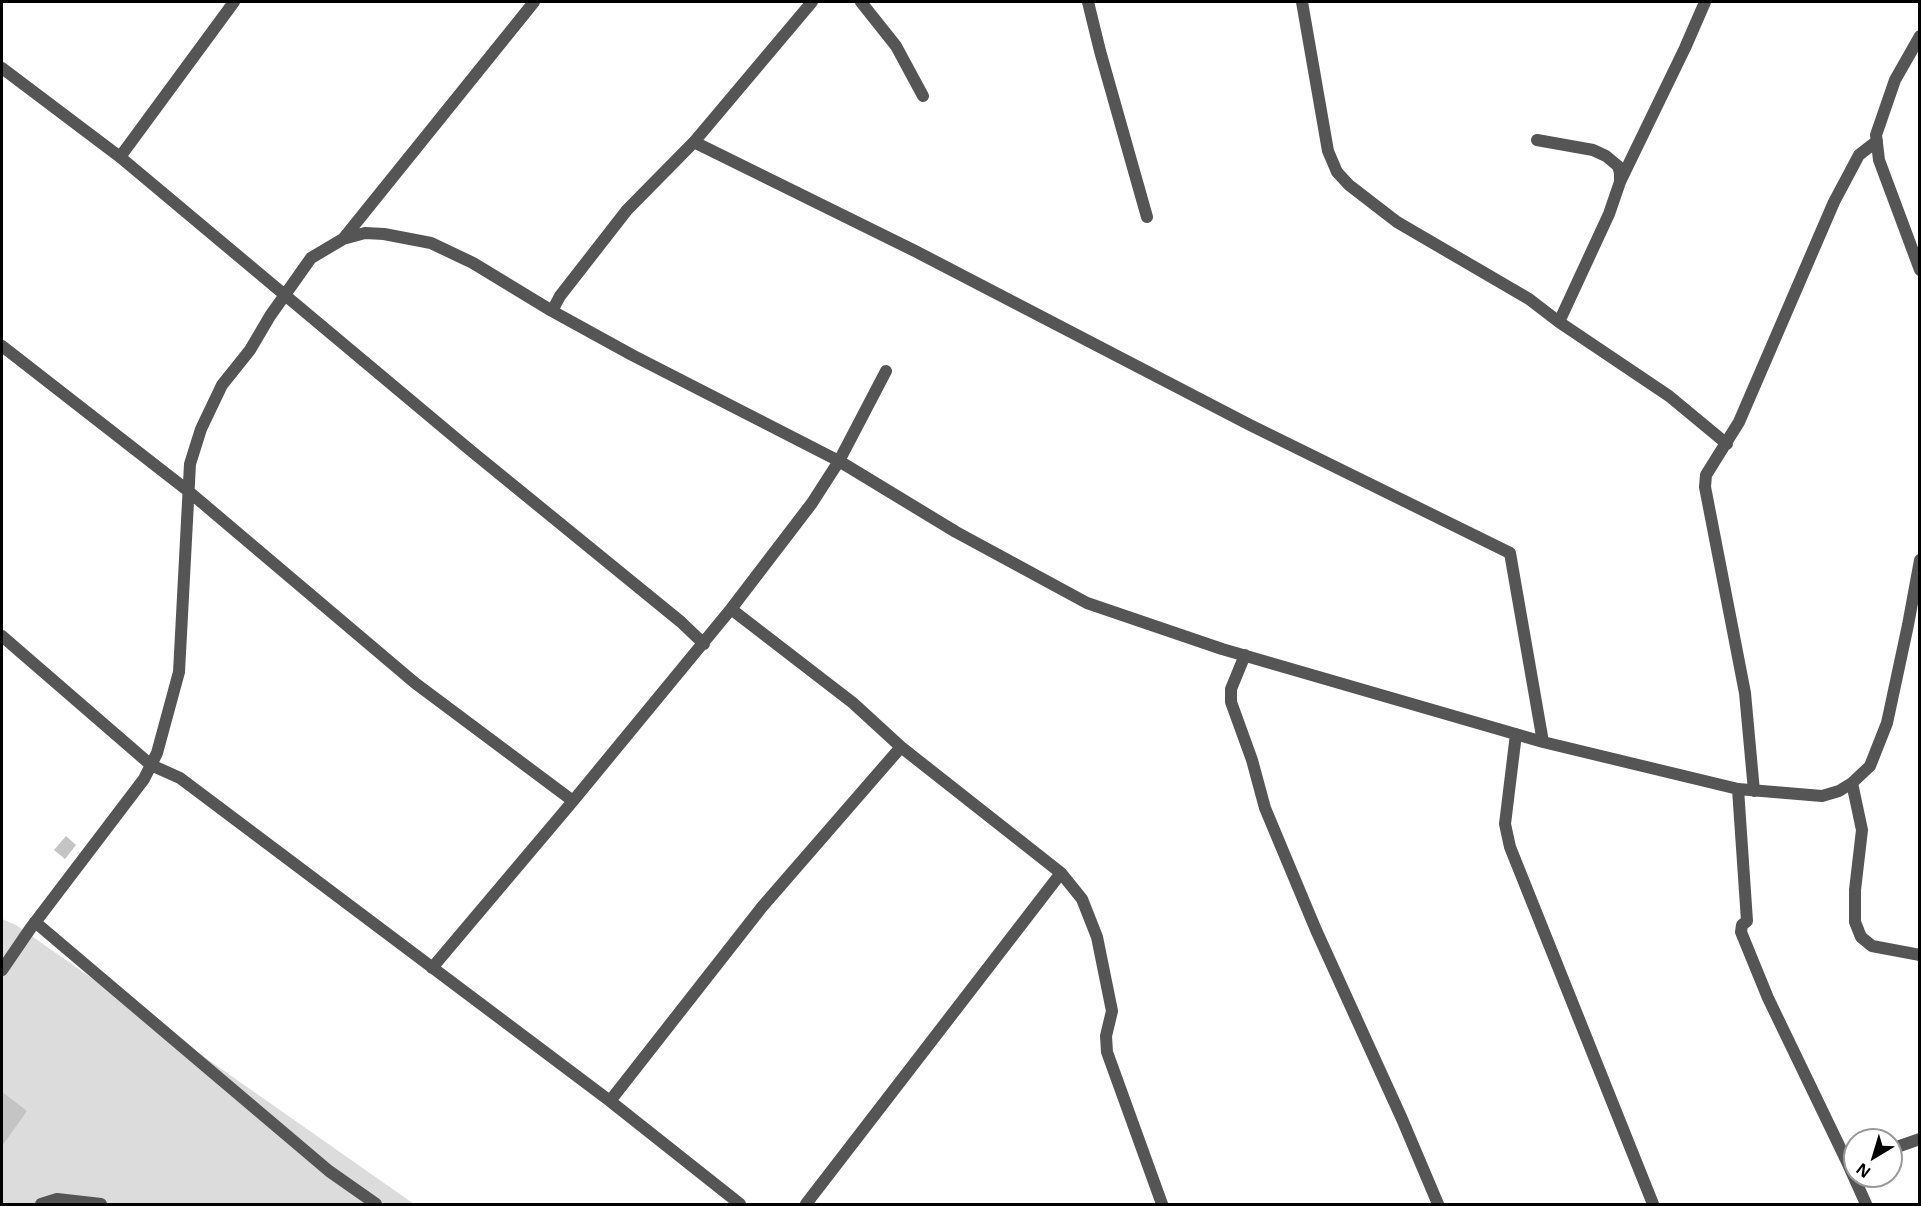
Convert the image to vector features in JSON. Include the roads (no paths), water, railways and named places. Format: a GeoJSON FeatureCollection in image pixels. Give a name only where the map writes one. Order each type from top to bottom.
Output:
{"type":"FeatureCollection","features":[{"type":"Feature","properties":{"kind":"street"},"geometry":{"type":"LineString","coordinates":[[120,157],[234,2]]}},
{"type":"Feature","properties":{"kind":"street"},"geometry":{"type":"LineString","coordinates":[[343,239],[534,2]]}},
{"type":"Feature","properties":{"kind":"street"},"geometry":{"type":"LineString","coordinates":[[552,311],[560,296],[627,210],[694,142],[812,2]]}},
{"type":"Feature","properties":{"kind":"street"},"geometry":{"type":"LineString","coordinates":[[861,2],[896,46],[923,96]]}},
{"type":"Feature","properties":{"kind":"street"},"geometry":{"type":"LineString","coordinates":[[1088,2],[1147,217]]}},
{"type":"Feature","properties":{"kind":"street"},"geometry":{"type":"LineString","coordinates":[[1302,2],[1328,151],[1336,171],[1349,185],[1397,222],[1529,298],[1559,322],[1669,396],[1727,444]]}},
{"type":"Feature","properties":{"kind":"street"},"geometry":{"type":"LineString","coordinates":[[1559,322],[1609,214],[1620,182],[1705,2]]}},
{"type":"Feature","properties":{"kind":"street"},"geometry":{"type":"LineString","coordinates":[[1920,36],[1895,80],[1876,135],[1879,160],[1920,270]]}},
{"type":"Feature","properties":{"kind":"street"},"geometry":{"type":"LineString","coordinates":[[2,68],[120,157],[470,450],[681,622],[704,644]]}},
{"type":"Feature","properties":{"kind":"street"},"geometry":{"type":"LineString","coordinates":[[1538,140],[1593,150],[1606,156],[1618,166],[1620,182]]}},
{"type":"Feature","properties":{"kind":"street"},"geometry":{"type":"LineString","coordinates":[[1754,791],[1745,693],[1705,487],[1706,475],[1739,422],[1834,202],[1859,155],[1877,141]]}},
{"type":"Feature","properties":{"kind":"street"},"geometry":{"type":"LineString","coordinates":[[694,142],[915,251],[1251,425],[1510,553],[1543,742]]}},
{"type":"Feature","properties":{"kind":"street"},"geometry":{"type":"LineString","coordinates":[[2,970],[35,922],[144,779],[157,753],[179,672],[190,464],[201,429],[222,386],[250,350],[270,316],[311,258],[343,239],[365,233],[384,234],[431,243],[473,263],[552,311],[838,461],[956,532],[1087,603],[1245,655],[1543,742],[1738,789],[1822,796],[1839,791],[1852,783],[1870,766],[1887,723],[1920,560]]}},
{"type":"Feature","properties":{"kind":"street"},"geometry":{"type":"LineString","coordinates":[[2,346],[187,490],[415,683],[573,801]]}},
{"type":"Feature","properties":{"kind":"street"},"geometry":{"type":"LineString","coordinates":[[432,968],[704,644],[812,503],[838,461],[886,371]]}},
{"type":"Feature","properties":{"kind":"street"},"geometry":{"type":"LineString","coordinates":[[731,609],[853,703],[901,747],[1061,873],[1082,898],[1097,937],[1112,1011],[1106,1036],[1107,1052],[1162,1204]]}},
{"type":"Feature","properties":{"kind":"street"},"geometry":{"type":"LineString","coordinates":[[2,636],[151,765],[180,778],[610,1101],[740,1204]]}},
{"type":"Feature","properties":{"kind":"street"},"geometry":{"type":"LineString","coordinates":[[1245,655],[1232,689],[1231,702],[1252,760],[1265,808],[1316,930],[1438,1204]]}},
{"type":"Feature","properties":{"kind":"street"},"geometry":{"type":"LineString","coordinates":[[1516,734],[1505,824],[1510,847],[1653,1204]]}},
{"type":"Feature","properties":{"kind":"street"},"geometry":{"type":"LineString","coordinates":[[610,1101],[762,907],[901,747]]}},
{"type":"Feature","properties":{"kind":"street"},"geometry":{"type":"LineString","coordinates":[[1852,783],[1862,830],[1855,890],[1855,922],[1862,937],[1872,946],[1920,955]]}},
{"type":"Feature","properties":{"kind":"street"},"geometry":{"type":"LineString","coordinates":[[1738,789],[1747,921],[1742,925],[1741,932],[1768,998],[1843,1145]]}},
{"type":"Feature","properties":{"kind":"street"},"geometry":{"type":"LineString","coordinates":[[806,1204],[1061,873]]}},
{"type":"Feature","properties":{"kind":"street"},"geometry":{"type":"LineString","coordinates":[[35,922],[329,1171],[376,1204]]}},
{"type":"Feature","properties":{"kind":"street"},"geometry":{"type":"LineString","coordinates":[[1903,1145],[1920,1139]]}},
{"type":"Feature","properties":{"kind":"street"},"geometry":{"type":"LineString","coordinates":[[1861,1188],[1866,1204]]}},
{"type":"Feature","properties":{"kind":"street"},"geometry":{"type":"LineString","coordinates":[[41,1204],[57,1199],[101,1204]]}}]}
